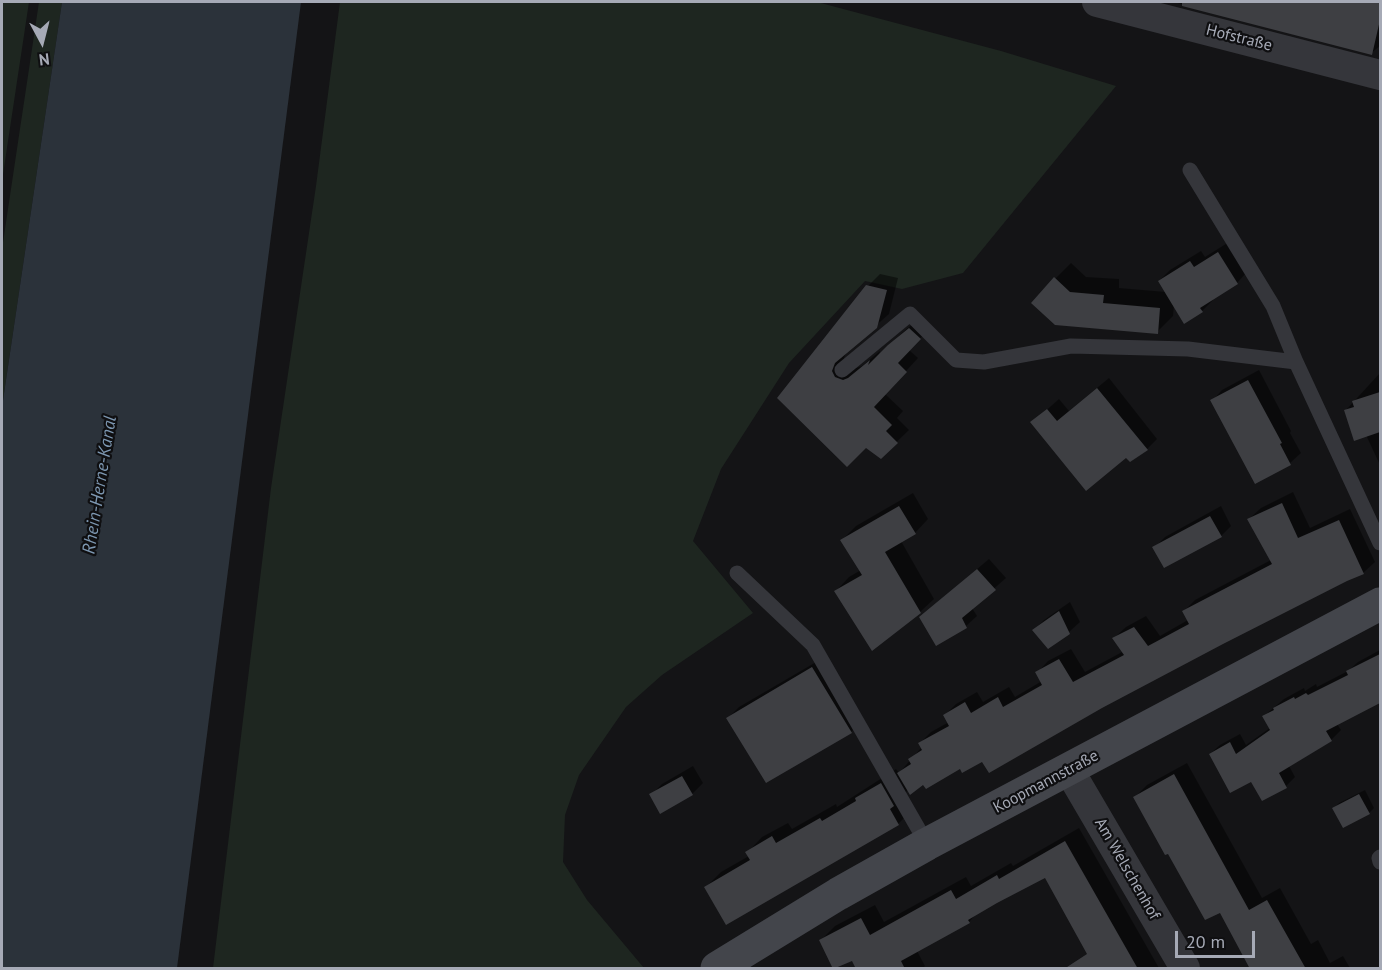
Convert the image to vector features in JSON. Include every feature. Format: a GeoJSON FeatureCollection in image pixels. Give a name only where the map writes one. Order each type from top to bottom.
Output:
{"type":"FeatureCollection","features":[{"type":"Feature","properties":{"kind":"street","name":"Hofstraße"},"geometry":{"type":"LineString","coordinates":[[1097,2],[1380,75]]}},
{"type":"Feature","properties":{"kind":"street","name":"Koopmannstraße"},"geometry":{"type":"LineString","coordinates":[[717,969],[838,894],[927,844],[1380,604]]}},
{"type":"Feature","properties":{"kind":"street","name":"Am Welschenhof"},"geometry":{"type":"LineString","coordinates":[[1069,770],[1185,969]]}},
{"type":"Feature","properties":{"kind":"lane"},"geometry":{"type":"LineString","coordinates":[[1190,170],[1273,306],[1296,362],[1380,543]]}},
{"type":"Feature","properties":{"kind":"lane"},"geometry":{"type":"LineString","coordinates":[[842,370],[910,314],[956,360],[984,362],[1071,346],[1188,349],[1296,362]]}},
{"type":"Feature","properties":{"kind":"lane"},"geometry":{"type":"LineString","coordinates":[[737,573],[813,645],[927,844]]}},
{"type":"Feature","properties":{"kind":"shaded area"},"geometry":{"type":"Polygon","coordinates":[[[2,2],[29,2],[2,181],[2,2]]]}},
{"type":"Feature","properties":{"kind":"shaded area"},"geometry":{"type":"Polygon","coordinates":[[[39,2],[62,2],[2,407],[2,249],[39,2]]]}},
{"type":"Feature","properties":{"kind":"shaded area"},"geometry":{"type":"Polygon","coordinates":[[[340,2],[817,2],[1001,51],[1116,86],[963,273],[902,289],[865,281],[789,363],[721,469],[693,541],[753,613],[662,675],[626,707],[579,775],[565,815],[563,862],[587,900],[644,968],[213,968],[271,488],[316,186],[340,2]]]}},
{"type":"Feature","properties":{"kind":"water","name":"Rhein-Herne-Kanal"},"geometry":{"type":"Polygon","coordinates":[[[62,2],[301,2],[177,968],[2,968],[2,407],[62,2]]]}},
{"type":"Feature","properties":{"kind":"building"},"geometry":{"type":"Polygon","coordinates":[[[1182,2],[1380,2],[1380,20],[1372,55],[1182,6],[1182,2]]]}},
{"type":"Feature","properties":{"kind":"building"},"geometry":{"type":"Polygon","coordinates":[[[1218,252],[1238,284],[1200,308],[1203,312],[1184,324],[1158,281],[1190,261],[1194,267],[1218,252]]]}},
{"type":"Feature","properties":{"kind":"building"},"geometry":{"type":"Polygon","coordinates":[[[1054,277],[1070,292],[1104,295],[1103,303],[1160,308],[1158,334],[1055,325],[1031,303],[1054,277]]]}},
{"type":"Feature","properties":{"kind":"building"},"geometry":{"type":"Polygon","coordinates":[[[866,285],[887,290],[877,328],[835,363],[832,371],[835,377],[843,380],[870,360],[868,365],[909,328],[921,339],[898,363],[907,372],[874,407],[892,425],[886,431],[898,443],[881,459],[866,448],[847,467],[777,398],[866,285]]]}},
{"type":"Feature","properties":{"kind":"building"},"geometry":{"type":"Polygon","coordinates":[[[1248,380],[1282,443],[1280,444],[1291,465],[1255,484],[1210,400],[1248,380]]]}},
{"type":"Feature","properties":{"kind":"building"},"geometry":{"type":"Polygon","coordinates":[[[1097,388],[1148,450],[1130,462],[1126,458],[1086,491],[1030,422],[1047,409],[1057,421],[1097,388]]]}},
{"type":"Feature","properties":{"kind":"building"},"geometry":{"type":"Polygon","coordinates":[[[1380,392],[1380,432],[1354,441],[1344,410],[1354,407],[1352,401],[1380,392]]]}},
{"type":"Feature","properties":{"kind":"building"},"geometry":{"type":"Polygon","coordinates":[[[1282,503],[1298,538],[1339,520],[1364,574],[1223,644],[1102,708],[989,773],[982,762],[962,773],[960,769],[926,789],[923,785],[910,795],[897,773],[911,764],[908,759],[922,750],[918,743],[949,726],[943,715],[965,702],[971,713],[998,697],[1003,707],[1042,685],[1035,672],[1059,659],[1073,682],[1124,655],[1112,638],[1134,627],[1148,646],[1189,624],[1182,611],[1272,564],[1247,519],[1282,503]]]}},
{"type":"Feature","properties":{"kind":"building"},"geometry":{"type":"Polygon","coordinates":[[[899,506],[916,534],[885,552],[921,613],[872,651],[834,591],[862,575],[840,540],[899,506]]]}},
{"type":"Feature","properties":{"kind":"building"},"geometry":{"type":"Polygon","coordinates":[[[1210,516],[1222,537],[1164,568],[1152,547],[1210,516]]]}},
{"type":"Feature","properties":{"kind":"building"},"geometry":{"type":"Polygon","coordinates":[[[977,569],[996,590],[962,618],[967,628],[936,646],[919,617],[977,569]]]}},
{"type":"Feature","properties":{"kind":"building"},"geometry":{"type":"Polygon","coordinates":[[[1059,611],[1070,634],[1048,649],[1032,630],[1059,611]]]}},
{"type":"Feature","properties":{"kind":"building"},"geometry":{"type":"Polygon","coordinates":[[[1380,654],[1380,703],[1326,731],[1332,741],[1279,773],[1287,788],[1262,801],[1251,782],[1230,793],[1209,754],[1230,742],[1236,754],[1270,730],[1262,716],[1274,710],[1273,708],[1294,697],[1295,699],[1306,693],[1308,695],[1348,675],[1346,671],[1380,654]]]}},
{"type":"Feature","properties":{"kind":"building"},"geometry":{"type":"Polygon","coordinates":[[[812,667],[852,733],[766,783],[726,718],[812,667]]]}},
{"type":"Feature","properties":{"kind":"building"},"geometry":{"type":"Polygon","coordinates":[[[1174,774],[1249,910],[1267,900],[1306,969],[1250,969],[1220,913],[1205,920],[1133,797],[1174,774]]]}},
{"type":"Feature","properties":{"kind":"building"},"geometry":{"type":"Polygon","coordinates":[[[682,776],[693,795],[660,814],[649,794],[682,776]]]}},
{"type":"Feature","properties":{"kind":"building"},"geometry":{"type":"Polygon","coordinates":[[[881,783],[894,806],[890,809],[899,825],[726,925],[704,887],[750,860],[745,852],[772,836],[776,843],[820,818],[822,821],[881,783]]]}},
{"type":"Feature","properties":{"kind":"building"},"geometry":{"type":"Polygon","coordinates":[[[1359,794],[1370,814],[1343,828],[1332,808],[1359,794]]]}},
{"type":"Feature","properties":{"kind":"building"},"geometry":{"type":"Polygon","coordinates":[[[1065,841],[1138,969],[1064,969],[1087,954],[1045,878],[997,903],[968,920],[970,923],[901,961],[905,969],[856,969],[852,961],[833,969],[819,940],[861,918],[870,935],[951,890],[956,899],[997,875],[999,879],[1065,841]]]}}]}
